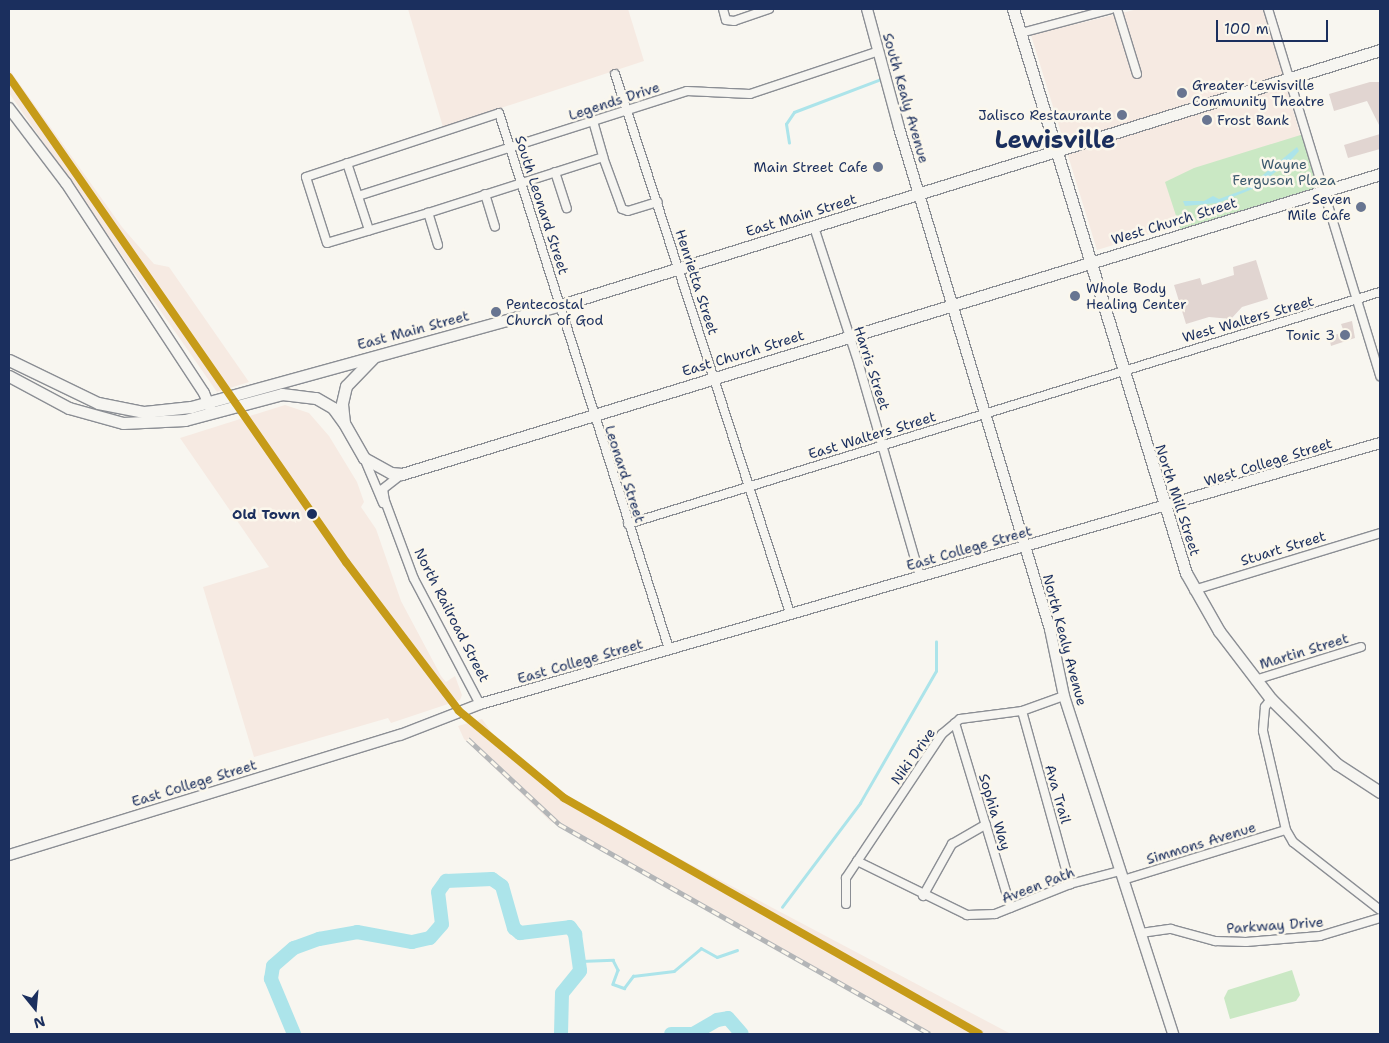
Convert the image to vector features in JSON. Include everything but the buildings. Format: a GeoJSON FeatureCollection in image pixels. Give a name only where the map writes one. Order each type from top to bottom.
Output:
{"type":"FeatureCollection","features":[{"type":"Feature","properties":{"kind":"main road","name":"North Mill Street"},"geometry":{"type":"LineString","coordinates":[[1013,9],[1056,152],[1092,261],[1164,508],[1194,590],[1270,699],[1337,764],[1380,792]]}},
{"type":"Feature","properties":{"kind":"main road","name":"East Main Street"},"geometry":{"type":"LineString","coordinates":[[9,360],[73,394],[122,409],[172,410],[208,402],[561,305],[680,267],[814,228],[1380,50]]}},
{"type":"Feature","properties":{"kind":"main road","name":"West Church Street"},"geometry":{"type":"LineString","coordinates":[[1092,261],[1380,174]]}},
{"type":"Feature","properties":{"kind":"main road","name":"East Church Street"},"geometry":{"type":"LineString","coordinates":[[402,474],[1092,261]]}},
{"type":"Feature","properties":{"kind":"main road","name":"North Railroad Street"},"geometry":{"type":"LineString","coordinates":[[364,458],[344,423],[342,404],[346,386],[376,355]]}},
{"type":"Feature","properties":{"kind":"main road"},"geometry":{"type":"LineString","coordinates":[[9,376],[69,408],[123,423],[156,425],[213,415],[282,394],[301,395],[332,408],[344,423]]}},
{"type":"Feature","properties":{"kind":"main road"},"geometry":{"type":"LineString","coordinates":[[364,458],[390,473],[402,474]]}},
{"type":"Feature","properties":{"kind":"street"},"geometry":{"type":"LineString","coordinates":[[723,9],[726,20],[769,9]]}},
{"type":"Feature","properties":{"kind":"street","name":"South Kealy Avenue"},"geometry":{"type":"LineString","coordinates":[[867,9],[919,194]]}},
{"type":"Feature","properties":{"kind":"street"},"geometry":{"type":"LineString","coordinates":[[1021,34],[1111,9]]}},
{"type":"Feature","properties":{"kind":"street"},"geometry":{"type":"LineString","coordinates":[[1117,9],[1137,74]]}},
{"type":"Feature","properties":{"kind":"street"},"geometry":{"type":"LineString","coordinates":[[1268,9],[1380,376]]}},
{"type":"Feature","properties":{"kind":"street","name":"Legends Drive"},"geometry":{"type":"LineString","coordinates":[[358,196],[687,91],[750,94],[879,52]]}},
{"type":"Feature","properties":{"kind":"street","name":"Henrietta Street"},"geometry":{"type":"LineString","coordinates":[[615,74],[680,267],[790,613]]}},
{"type":"Feature","properties":{"kind":"street"},"geometry":{"type":"LineString","coordinates":[[9,108],[66,182],[208,402],[213,415]]}},
{"type":"Feature","properties":{"kind":"street","name":"South Leonard Street"},"geometry":{"type":"LineString","coordinates":[[347,163],[499,113],[561,305]]}},
{"type":"Feature","properties":{"kind":"street"},"geometry":{"type":"LineString","coordinates":[[593,121],[622,209],[628,211],[658,202]]}},
{"type":"Feature","properties":{"kind":"street"},"geometry":{"type":"LineString","coordinates":[[369,230],[347,163],[306,177],[327,243],[428,213],[604,157]]}},
{"type":"Feature","properties":{"kind":"street"},"geometry":{"type":"LineString","coordinates":[[555,172],[567,208]]}},
{"type":"Feature","properties":{"kind":"street"},"geometry":{"type":"LineString","coordinates":[[485,194],[495,227]]}},
{"type":"Feature","properties":{"kind":"street","name":"North Kealy Avenue"},"geometry":{"type":"LineString","coordinates":[[919,194],[987,413],[1050,629],[1064,696],[1173,1034]]}},
{"type":"Feature","properties":{"kind":"street"},"geometry":{"type":"LineString","coordinates":[[428,213],[438,245]]}},
{"type":"Feature","properties":{"kind":"street","name":"Harris Street"},"geometry":{"type":"LineString","coordinates":[[814,228],[883,444],[920,576]]}},
{"type":"Feature","properties":{"kind":"street","name":"West Walters Street"},"geometry":{"type":"LineString","coordinates":[[1122,369],[1380,292]]}},
{"type":"Feature","properties":{"kind":"street","name":"Leonard Street"},"geometry":{"type":"LineString","coordinates":[[561,305],[593,415],[669,649]]}},
{"type":"Feature","properties":{"kind":"street","name":"East Walters Street"},"geometry":{"type":"LineString","coordinates":[[628,524],[987,413],[1122,369]]}},
{"type":"Feature","properties":{"kind":"street","name":"West College Street"},"geometry":{"type":"LineString","coordinates":[[1164,508],[1380,443]]}},
{"type":"Feature","properties":{"kind":"street","name":"North Railroad Street"},"geometry":{"type":"LineString","coordinates":[[364,458],[388,511],[414,579],[480,704]]}},
{"type":"Feature","properties":{"kind":"street","name":"North Railroad Street"},"geometry":{"type":"LineString","coordinates":[[388,511],[383,489],[402,474]]}},
{"type":"Feature","properties":{"kind":"street","name":"East College Street"},"geometry":{"type":"LineString","coordinates":[[9,855],[370,744],[480,704],[790,613],[1164,508]]}},
{"type":"Feature","properties":{"kind":"street","name":"Stuart Street"},"geometry":{"type":"LineString","coordinates":[[1194,590],[1380,533]]}},
{"type":"Feature","properties":{"kind":"street","name":"Martin Street"},"geometry":{"type":"LineString","coordinates":[[1255,680],[1361,647]]}},
{"type":"Feature","properties":{"kind":"street","name":"Niki Drive"},"geometry":{"type":"LineString","coordinates":[[846,904],[846,878],[942,734],[954,723],[980,714],[1022,711],[1064,696]]}},
{"type":"Feature","properties":{"kind":"street"},"geometry":{"type":"LineString","coordinates":[[1270,699],[1265,707],[1263,731],[1286,830],[1293,842],[1380,910]]}},
{"type":"Feature","properties":{"kind":"street","name":"Ava Trail"},"geometry":{"type":"LineString","coordinates":[[1022,711],[1070,884]]}},
{"type":"Feature","properties":{"kind":"street","name":"Sophia Way"},"geometry":{"type":"LineString","coordinates":[[954,723],[1011,908]]}},
{"type":"Feature","properties":{"kind":"street"},"geometry":{"type":"LineString","coordinates":[[923,896],[952,844],[986,824]]}},
{"type":"Feature","properties":{"kind":"street","name":"Simmons Avenue"},"geometry":{"type":"LineString","coordinates":[[1122,875],[1286,830]]}},
{"type":"Feature","properties":{"kind":"street","name":"Aveen Path"},"geometry":{"type":"LineString","coordinates":[[857,861],[923,896],[967,915],[995,914],[1070,884],[1122,875]]}},
{"type":"Feature","properties":{"kind":"street","name":"Parkway Drive"},"geometry":{"type":"LineString","coordinates":[[1141,933],[1171,929],[1214,941],[1246,942],[1320,936],[1380,918]]}},
{"type":"Feature","properties":{"kind":"shaded area"},"geometry":{"type":"Polygon","coordinates":[[[408,9],[628,9],[644,61],[443,127],[408,9]]]}},
{"type":"Feature","properties":{"kind":"shaded area"},"geometry":{"type":"Polygon","coordinates":[[[1138,9],[1263,9],[1315,184],[1097,250],[1031,35],[1138,9]]]}},
{"type":"Feature","properties":{"kind":"shaded area"},"geometry":{"type":"Polygon","coordinates":[[[9,69],[122,227],[154,264],[169,267],[249,382],[217,392],[9,93],[9,69]]]}},
{"type":"Feature","properties":{"kind":"shaded area"},"geometry":{"type":"Polygon","coordinates":[[[285,405],[309,413],[329,436],[357,482],[364,502],[361,507],[376,529],[401,601],[441,676],[446,682],[455,676],[462,695],[460,700],[391,723],[388,718],[254,757],[203,587],[269,567],[180,438],[285,405]]]}},
{"type":"Feature","properties":{"kind":"shaded area"},"geometry":{"type":"Polygon","coordinates":[[[482,719],[499,743],[524,764],[588,810],[1011,1034],[926,1034],[550,821],[464,739],[458,726],[482,719]]]}},
{"type":"Feature","properties":{"kind":"green space","name":"Wayne Ferguson Plaza"},"geometry":{"type":"Polygon","coordinates":[[[1307,133],[1324,190],[1182,234],[1165,182],[1194,168],[1307,133]]]}},
{"type":"Feature","properties":{"kind":"green space"},"geometry":{"type":"Polygon","coordinates":[[[1292,970],[1300,995],[1296,1001],[1230,1019],[1224,998],[1228,990],[1292,970]]]}},
{"type":"Feature","properties":{"kind":"water"},"geometry":{"type":"Polygon","coordinates":[[[1297,147],[1299,151],[1291,160],[1255,188],[1218,203],[1185,206],[1183,201],[1204,201],[1213,196],[1219,199],[1246,189],[1297,147]]]}},
{"type":"Feature","properties":{"kind":"waterway"},"geometry":{"type":"LineString","coordinates":[[789,143],[786,124],[794,112],[881,79]]}},
{"type":"Feature","properties":{"kind":"waterway"},"geometry":{"type":"LineString","coordinates":[[782,907],[860,803],[936,671],[936,642]]}},
{"type":"Feature","properties":{"kind":"waterway"},"geometry":{"type":"LineString","coordinates":[[294,1034],[271,979],[273,966],[294,948],[319,939],[357,932],[412,942],[430,938],[442,924],[438,892],[446,881],[492,879],[502,886],[514,928],[520,933],[570,927],[575,934],[580,971],[562,993],[561,1034]]}},
{"type":"Feature","properties":{"kind":"waterway"},"geometry":{"type":"LineString","coordinates":[[580,961],[613,960],[618,970],[613,984],[624,988],[633,976],[674,971],[701,948],[717,957],[737,950]]}},
{"type":"Feature","properties":{"kind":"waterway"},"geometry":{"type":"LineString","coordinates":[[693,1034],[717,1020],[728,1018],[742,1034]]}},
{"type":"Feature","properties":{"kind":"waterway"},"geometry":{"type":"LineString","coordinates":[[671,1034],[692,1034]]}},
{"type":"Feature","properties":{"kind":"railway"},"geometry":{"type":"LineString","coordinates":[[468,739],[559,824],[930,1034]]}},
{"type":"Feature","properties":{"kind":"transit line"},"geometry":{"type":"LineString","coordinates":[[9,77],[346,562],[459,711],[564,798],[979,1034]]}},
{"type":"Feature","properties":{"kind":"place","name":"Greater Lewisville Community Theatre"},"geometry":{"type":"Point","coordinates":[1182,93]}},
{"type":"Feature","properties":{"kind":"place","name":"Jalisco Restaurante"},"geometry":{"type":"Point","coordinates":[1122,115]}},
{"type":"Feature","properties":{"kind":"place","name":"Frost Bank"},"geometry":{"type":"Point","coordinates":[1207,120]}},
{"type":"Feature","properties":{"kind":"place","name":"Main Street Cafe"},"geometry":{"type":"Point","coordinates":[878,167]}},
{"type":"Feature","properties":{"kind":"place","name":"Seven Mile Cafe"},"geometry":{"type":"Point","coordinates":[1361,207]}},
{"type":"Feature","properties":{"kind":"place","name":"Whole Body Healing Center"},"geometry":{"type":"Point","coordinates":[1075,296]}},
{"type":"Feature","properties":{"kind":"place","name":"Pentecostal Church of God"},"geometry":{"type":"Point","coordinates":[496,312]}},
{"type":"Feature","properties":{"kind":"place","name":"Tonic 3"},"geometry":{"type":"Point","coordinates":[1345,335]}},
{"type":"Feature","properties":{"kind":"place","name":"Old Town"},"geometry":{"type":"Point","coordinates":[312,514]}},
{"type":"Feature","properties":{"kind":"district","name":"Lewisville"},"geometry":{"type":"Point","coordinates":[1055,141]}}]}
